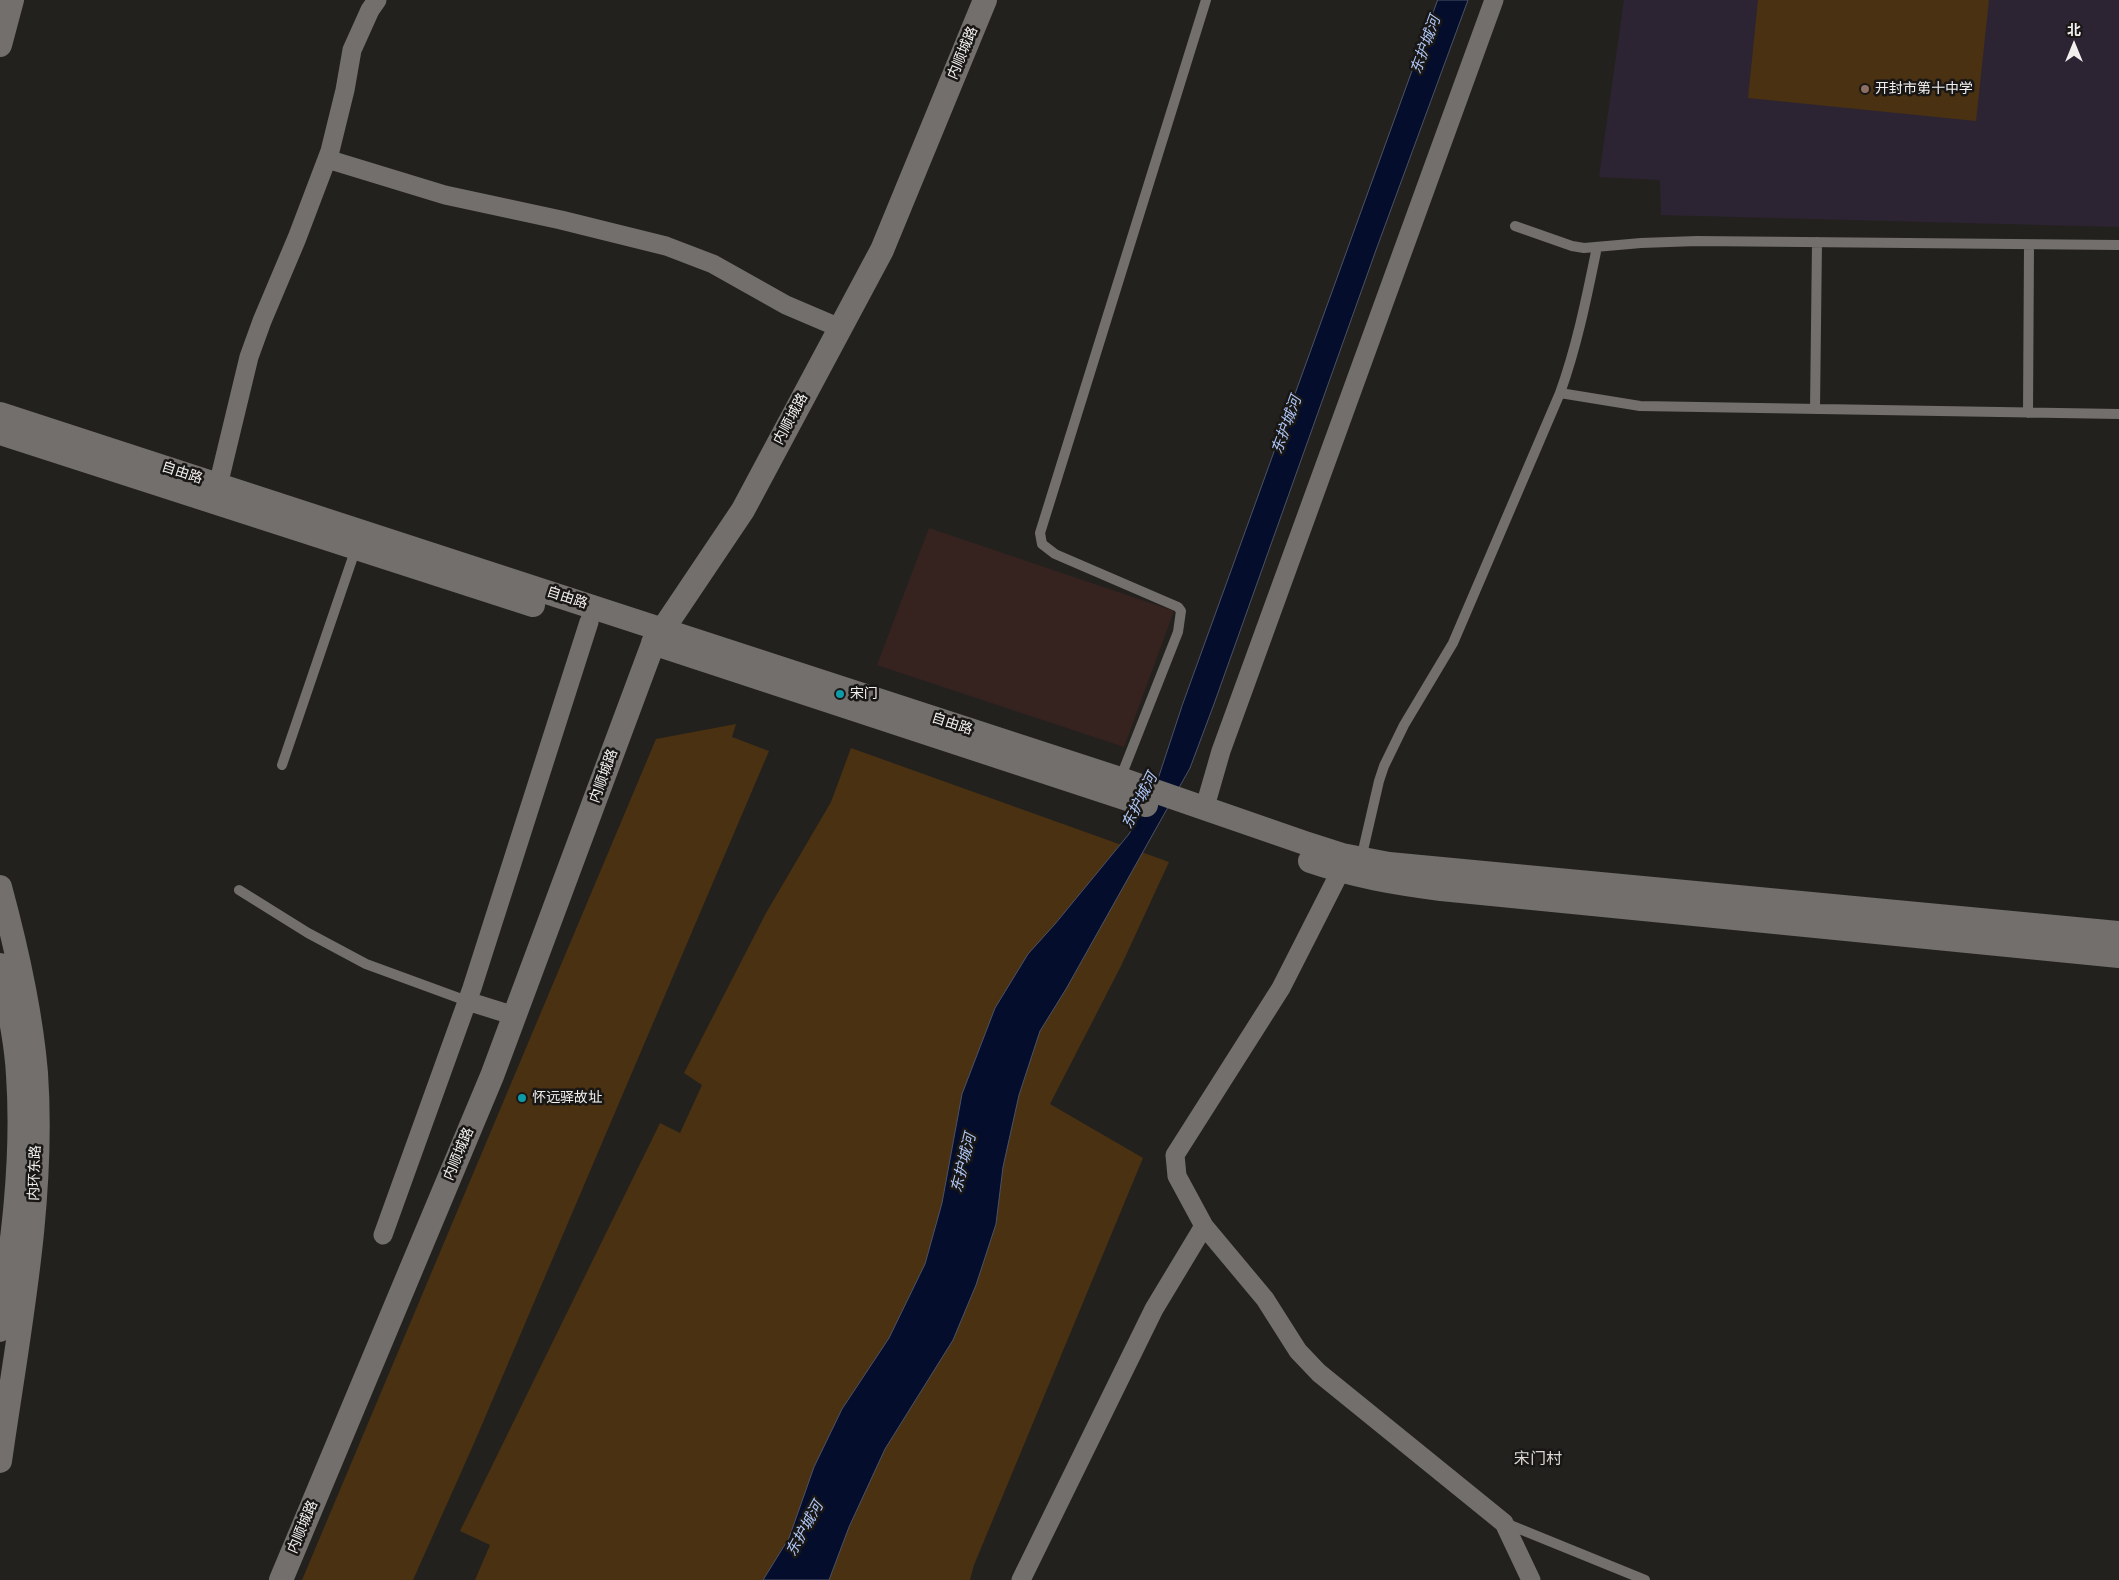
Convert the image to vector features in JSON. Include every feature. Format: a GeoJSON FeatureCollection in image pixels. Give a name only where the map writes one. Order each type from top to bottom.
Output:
{"type":"FeatureCollection","features":[{"type":"Feature","properties":{"kind":"street"},"geometry":{"type":"LineString","coordinates":[[0,45],[12,0]]}},
{"type":"Feature","properties":{"kind":"street"},"geometry":{"type":"LineString","coordinates":[[216,493],[249,357],[327,160],[345,90],[352,50],[370,10],[377,0]]}},
{"type":"Feature","properties":{"kind":"street","name":"内顺城路"},"geometry":{"type":"LineString","coordinates":[[281,1580],[492,1076],[658,637],[743,510],[882,250],[985,0]]}},
{"type":"Feature","properties":{"kind":"street"},"geometry":{"type":"LineString","coordinates":[[1193,811],[1220,751],[1494,0]]}},
{"type":"Feature","properties":{"kind":"street"},"geometry":{"type":"LineString","coordinates":[[327,160],[445,195],[666,246],[713,264],[786,305],[840,328]]}},
{"type":"Feature","properties":{"kind":"street","name":"自由路"},"geometry":{"type":"LineString","coordinates":[[0,414],[216,493],[356,548],[588,622],[658,637]]}},
{"type":"Feature","properties":{"kind":"street","name":"自由路"},"geometry":{"type":"LineString","coordinates":[[0,433],[216,493],[1126,787],[1193,811]]}},
{"type":"Feature","properties":{"kind":"street"},"geometry":{"type":"LineString","coordinates":[[383,1234],[467,1001],[588,622]]}},
{"type":"Feature","properties":{"kind":"street"},"geometry":{"type":"LineString","coordinates":[[1193,811],[1333,852],[1399,865],[2119,934]]}},
{"type":"Feature","properties":{"kind":"street"},"geometry":{"type":"LineString","coordinates":[[1193,811],[1340,872],[1390,882],[1441,889],[2119,956]]}},
{"type":"Feature","properties":{"kind":"street"},"geometry":{"type":"LineString","coordinates":[[1340,872],[1281,988],[1175,1155],[1177,1176],[1204,1226],[1265,1299],[1298,1351],[1319,1373],[1504,1523],[1531,1580]]}},
{"type":"Feature","properties":{"kind":"street","name":"内环东路"},"geometry":{"type":"LineString","coordinates":[[0,887],[11,927],[25,999],[36,1071],[37,1107],[33,1222],[0,1461]]}},
{"type":"Feature","properties":{"kind":"street","name":"内环东路"},"geometry":{"type":"LineString","coordinates":[[0,965],[18,1073],[19,1107],[15,1221],[0,1330]]}},
{"type":"Feature","properties":{"kind":"street"},"geometry":{"type":"LineString","coordinates":[[467,1001],[515,1016]]}},
{"type":"Feature","properties":{"kind":"street"},"geometry":{"type":"LineString","coordinates":[[1021,1580],[1154,1309],[1204,1226]]}},
{"type":"Feature","properties":{"kind":"lane"},"geometry":{"type":"LineString","coordinates":[[1126,787],[1178,632],[1181,611],[1178,607],[1055,554],[1042,544],[1040,534],[1206,0]]}},
{"type":"Feature","properties":{"kind":"lane"},"geometry":{"type":"LineString","coordinates":[[1515,226],[1572,246],[1698,241],[2119,245]]}},
{"type":"Feature","properties":{"kind":"lane"},"geometry":{"type":"LineString","coordinates":[[1815,410],[1817,242]]}},
{"type":"Feature","properties":{"kind":"lane"},"geometry":{"type":"LineString","coordinates":[[2028,413],[2029,245]]}},
{"type":"Feature","properties":{"kind":"lane"},"geometry":{"type":"LineString","coordinates":[[1361,859],[1384,766],[1404,725],[1453,643],[1560,393],[1568,372],[1597,246]]}},
{"type":"Feature","properties":{"kind":"lane"},"geometry":{"type":"LineString","coordinates":[[1560,393],[1640,406],[2119,414]]}},
{"type":"Feature","properties":{"kind":"lane"},"geometry":{"type":"LineString","coordinates":[[282,765],[356,548]]}},
{"type":"Feature","properties":{"kind":"lane"},"geometry":{"type":"LineString","coordinates":[[239,890],[308,933],[366,964],[467,1001]]}},
{"type":"Feature","properties":{"kind":"lane"},"geometry":{"type":"LineString","coordinates":[[1504,1523],[1645,1580]]}},
{"type":"Feature","properties":{"kind":"shaded area","name":"开封市第十中学"},"geometry":{"type":"Polygon","coordinates":[[[1624,0],[2119,0],[2119,227],[1661,215],[1660,180],[1599,177],[1624,0]]]}},
{"type":"Feature","properties":{"kind":"shaded area"},"geometry":{"type":"Polygon","coordinates":[[[1758,0],[1989,0],[1976,121],[1748,98],[1758,0]]]}},
{"type":"Feature","properties":{"kind":"shaded area"},"geometry":{"type":"Polygon","coordinates":[[[929,528],[1174,611],[1124,747],[877,665],[929,528]]]}},
{"type":"Feature","properties":{"kind":"shaded area"},"geometry":{"type":"Polygon","coordinates":[[[736,724],[732,737],[769,751],[475,1441],[413,1580],[302,1580],[656,739],[736,724]]]}},
{"type":"Feature","properties":{"kind":"shaded area"},"geometry":{"type":"Polygon","coordinates":[[[851,748],[1169,862],[1121,966],[1050,1104],[1143,1158],[974,1565],[970,1580],[475,1580],[490,1545],[460,1531],[660,1123],[680,1133],[702,1085],[684,1073],[766,913],[831,802],[851,748]]]}},
{"type":"Feature","properties":{"kind":"water","name":"东护城河"},"geometry":{"type":"Polygon","coordinates":[[[1438,0],[1468,0],[1190,768],[1066,989],[1040,1031],[1019,1095],[1003,1167],[996,1224],[976,1285],[953,1340],[885,1449],[849,1527],[829,1580],[763,1580],[789,1538],[814,1467],[842,1409],[889,1338],[925,1264],[942,1203],[962,1094],[995,1008],[1028,954],[1129,834],[1156,785],[1182,706],[1438,0]]]}},
{"type":"Feature","properties":{"kind":"place","name":"开封市第十中学"},"geometry":{"type":"Point","coordinates":[1865,89]}},
{"type":"Feature","properties":{"kind":"place","name":"宋门"},"geometry":{"type":"Point","coordinates":[840,694]}},
{"type":"Feature","properties":{"kind":"place","name":"怀远驿故址"},"geometry":{"type":"Point","coordinates":[522,1098]}},
{"type":"Feature","properties":{"kind":"district","name":"宋门村"},"geometry":{"type":"Point","coordinates":[1538,1460]}}]}
